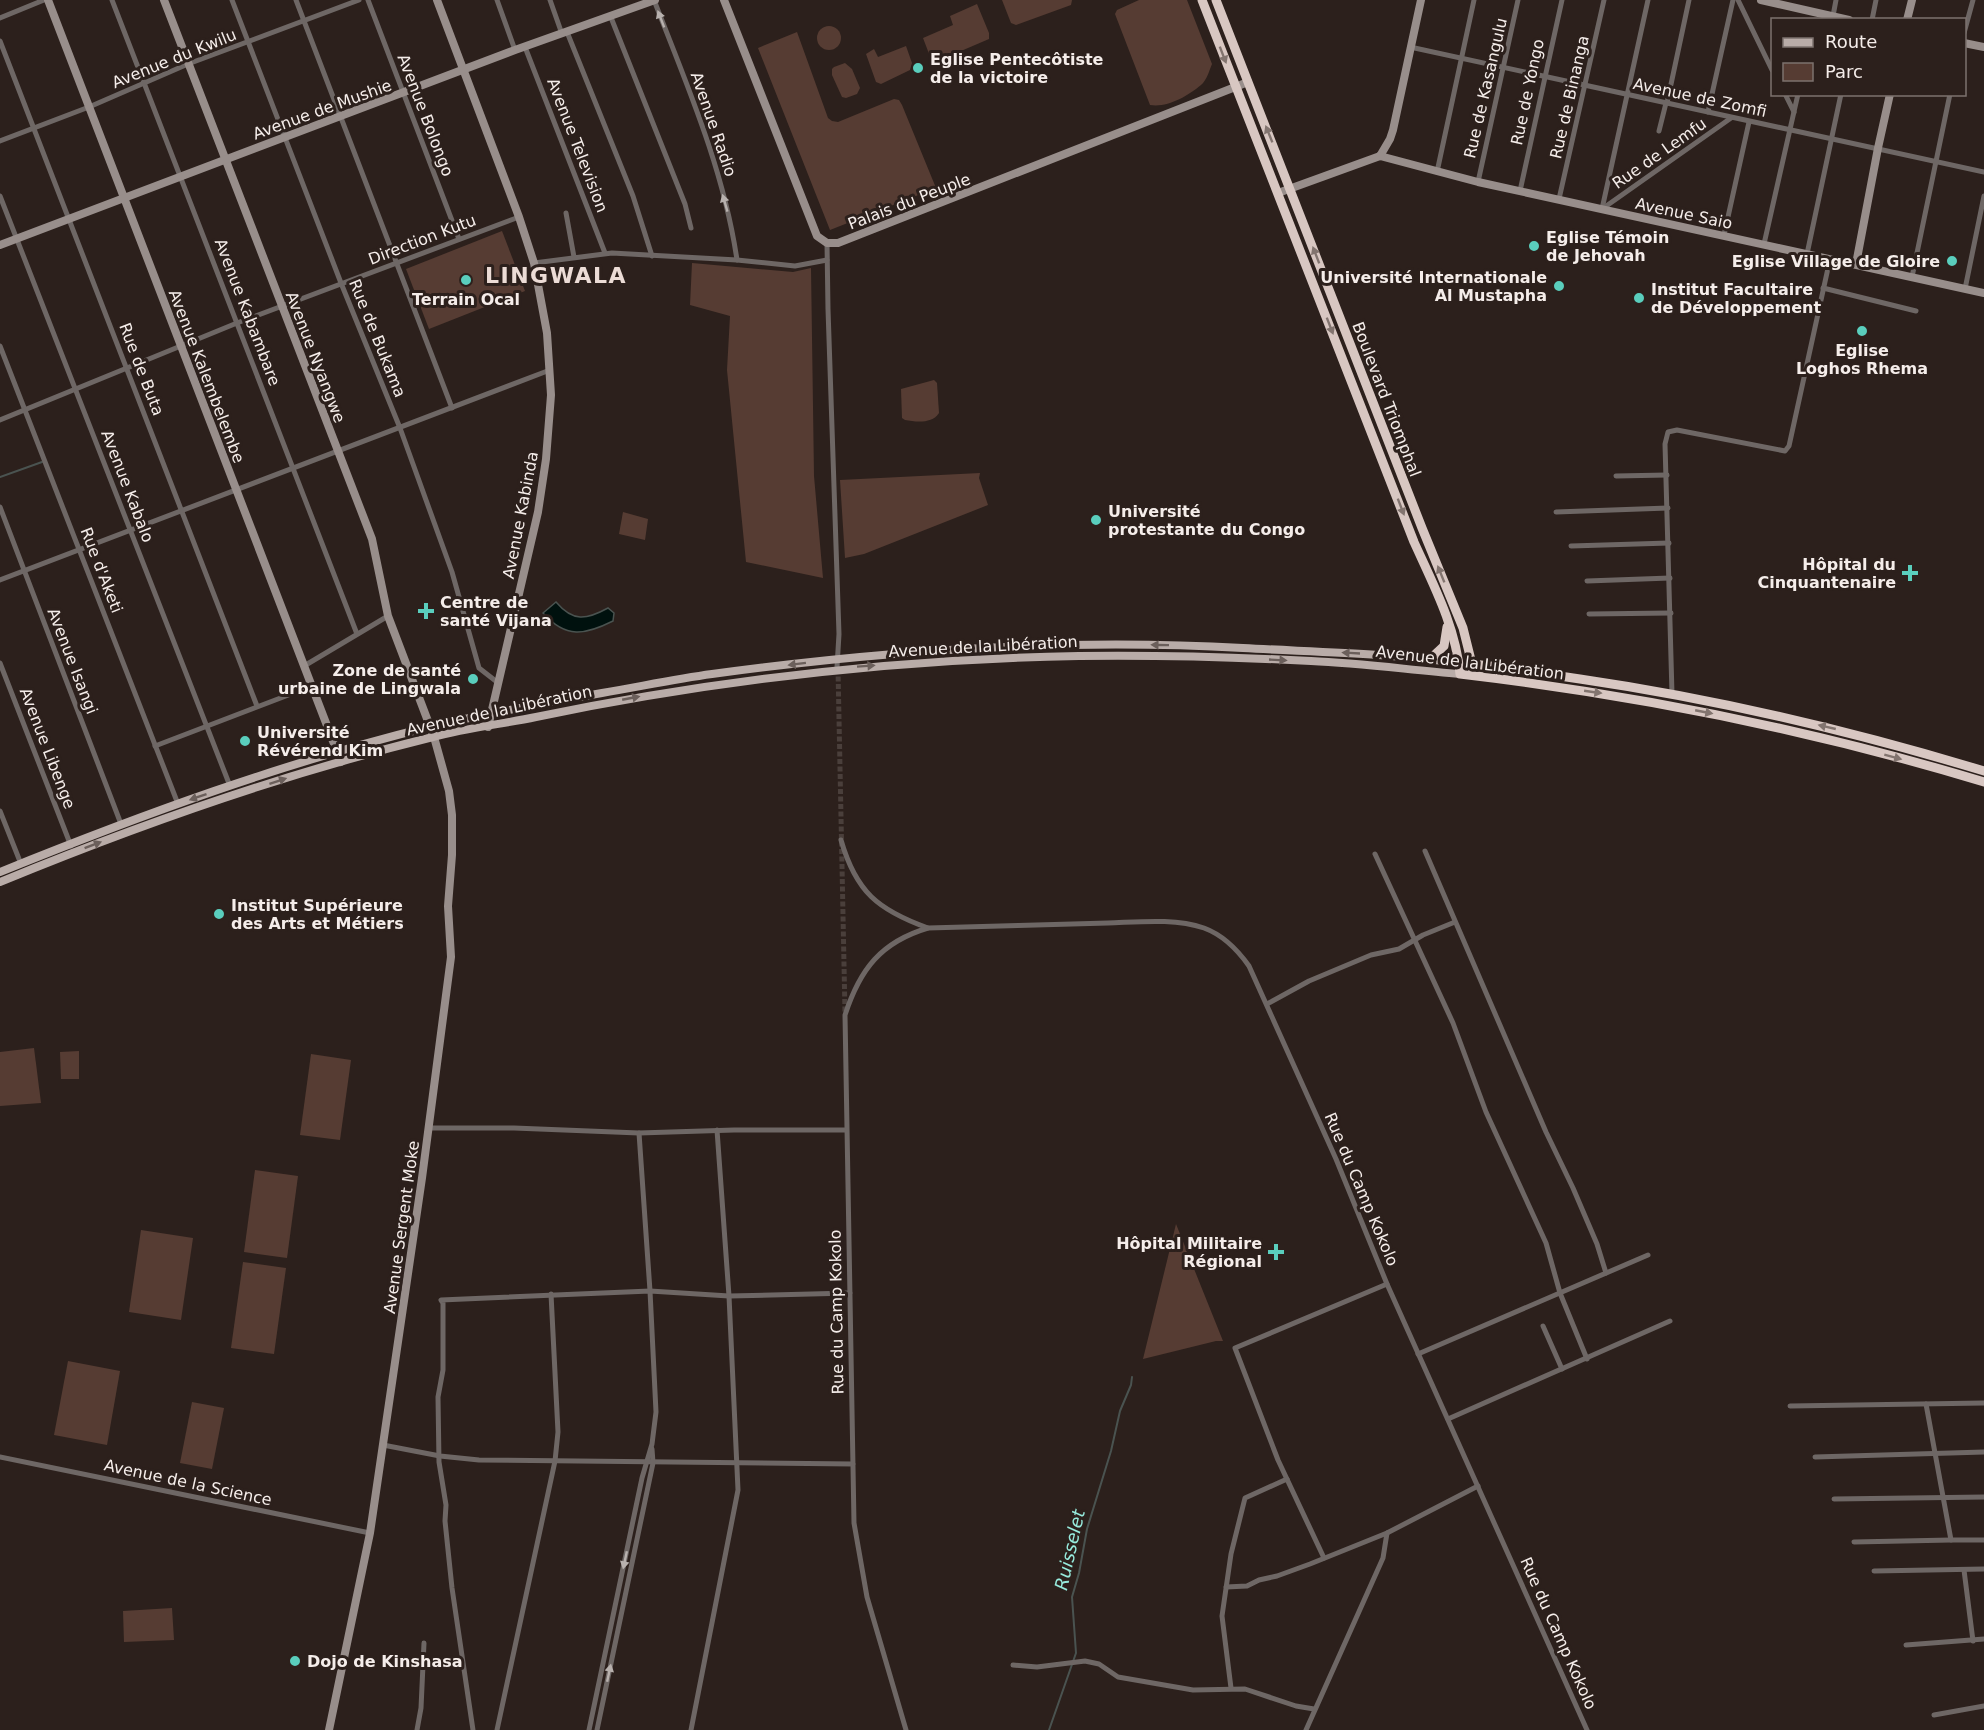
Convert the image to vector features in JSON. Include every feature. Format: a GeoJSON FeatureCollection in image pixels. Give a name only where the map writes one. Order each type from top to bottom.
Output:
{"type":"FeatureCollection","features":[{"type":"Feature","properties":{"kind":"highway","name":"Boulevard Triomphal"},"geometry":{"type":"LineString","coordinates":[[1202,0],[1414,542],[1447,619],[1455,642],[1460,674]]}},
{"type":"Feature","properties":{"kind":"highway","name":"Boulevard Triomphal"},"geometry":{"type":"LineString","coordinates":[[1216,0],[1418,519],[1463,628],[1473,675]]}},
{"type":"Feature","properties":{"kind":"highway"},"geometry":{"type":"LineString","coordinates":[[1430,659],[1444,646],[1447,639],[1447,619]]}},
{"type":"Feature","properties":{"kind":"highway"},"geometry":{"type":"LineString","coordinates":[[1463,628],[1472,649],[1479,658],[1492,667]]}},
{"type":"Feature","properties":{"kind":"highway","name":"Avenue de la Libération"},"geometry":{"type":"LineString","coordinates":[[1459,663],[1672,694],[1841,731],[1984,771]]}},
{"type":"Feature","properties":{"kind":"highway","name":"Avenue de la Libération"},"geometry":{"type":"LineString","coordinates":[[1460,674],[1631,698],[1745,720],[1827,738],[1984,782]]}},
{"type":"Feature","properties":{"kind":"main road","name":"Avenue de la Libération"},"geometry":{"type":"LineString","coordinates":[[0,882],[121,825],[230,786],[338,752],[430,727],[491,714],[709,674],[995,648],[1144,645],[1289,649],[1459,663]]}},
{"type":"Feature","properties":{"kind":"main road","name":"Avenue de la Libération"},"geometry":{"type":"LineString","coordinates":[[0,872],[341,762],[434,737],[665,692],[827,670],[927,662],[1078,656],[1220,657],[1310,661],[1460,674]]}},
{"type":"Feature","properties":{"kind":"street"},"geometry":{"type":"LineString","coordinates":[[0,18],[46,0]]}},
{"type":"Feature","properties":{"kind":"street","name":"Avenue Kalembelembe"},"geometry":{"type":"LineString","coordinates":[[46,0],[341,762]]}},
{"type":"Feature","properties":{"kind":"street","name":"Avenue Kabambare"},"geometry":{"type":"LineString","coordinates":[[112,0],[357,634]]}},
{"type":"Feature","properties":{"kind":"street","name":"Avenue Nyangwe"},"geometry":{"type":"LineString","coordinates":[[164,0],[376,551],[388,616],[430,727]]}},
{"type":"Feature","properties":{"kind":"street","name":"Rue de Bukama"},"geometry":{"type":"LineString","coordinates":[[232,0],[341,284],[400,428],[452,572],[479,668],[497,682]]}},
{"type":"Feature","properties":{"kind":"street"},"geometry":{"type":"LineString","coordinates":[[296,0],[452,408]]}},
{"type":"Feature","properties":{"kind":"street","name":"Avenue du Kwilu"},"geometry":{"type":"LineString","coordinates":[[0,141],[89,107],[188,64],[359,0]]}},
{"type":"Feature","properties":{"kind":"street","name":"Avenue Bolongo"},"geometry":{"type":"LineString","coordinates":[[368,0],[459,239]]}},
{"type":"Feature","properties":{"kind":"street","name":"Avenue Kabinda"},"geometry":{"type":"LineString","coordinates":[[437,0],[534,262],[546,322],[550,370],[549,427],[538,512],[488,727]]}},
{"type":"Feature","properties":{"kind":"street"},"geometry":{"type":"LineString","coordinates":[[496,0],[515,50]]}},
{"type":"Feature","properties":{"kind":"street"},"geometry":{"type":"LineString","coordinates":[[550,0],[636,204],[652,256]]}},
{"type":"Feature","properties":{"kind":"street","name":"Avenue de Mushie"},"geometry":{"type":"LineString","coordinates":[[0,245],[515,50],[654,0]]}},
{"type":"Feature","properties":{"kind":"street","name":"Avenue Radio"},"geometry":{"type":"LineString","coordinates":[[654,0],[703,128],[730,221],[737,260]]}},
{"type":"Feature","properties":{"kind":"street"},"geometry":{"type":"LineString","coordinates":[[724,0],[817,236],[827,243],[839,623],[838,663]]}},
{"type":"Feature","properties":{"kind":"street"},"geometry":{"type":"LineString","coordinates":[[1278,193],[1380,156],[1393,130],[1421,0]]}},
{"type":"Feature","properties":{"kind":"street"},"geometry":{"type":"LineString","coordinates":[[1437,172],[1474,0]]}},
{"type":"Feature","properties":{"kind":"street","name":"Rue de Kasangulu"},"geometry":{"type":"LineString","coordinates":[[1478,182],[1518,0]]}},
{"type":"Feature","properties":{"kind":"street","name":"Rue de Yongo"},"geometry":{"type":"LineString","coordinates":[[1520,191],[1562,0]]}},
{"type":"Feature","properties":{"kind":"street","name":"Rue de Binanga"},"geometry":{"type":"LineString","coordinates":[[1559,199],[1604,0]]}},
{"type":"Feature","properties":{"kind":"street"},"geometry":{"type":"LineString","coordinates":[[1602,209],[1648,0]]}},
{"type":"Feature","properties":{"kind":"street"},"geometry":{"type":"LineString","coordinates":[[1659,131],[1689,0]]}},
{"type":"Feature","properties":{"kind":"street"},"geometry":{"type":"LineString","coordinates":[[1735,0],[1771,66]]}},
{"type":"Feature","properties":{"kind":"street"},"geometry":{"type":"LineString","coordinates":[[1708,112],[1735,0]]}},
{"type":"Feature","properties":{"kind":"street"},"geometry":{"type":"LineString","coordinates":[[1761,0],[1790,3],[1816,16],[1841,18]]}},
{"type":"Feature","properties":{"kind":"street"},"geometry":{"type":"LineString","coordinates":[[1833,16],[1836,0]]}},
{"type":"Feature","properties":{"kind":"street"},"geometry":{"type":"LineString","coordinates":[[1872,18],[1876,0]]}},
{"type":"Feature","properties":{"kind":"street"},"geometry":{"type":"LineString","coordinates":[[1908,18],[1912,0]]}},
{"type":"Feature","properties":{"kind":"street"},"geometry":{"type":"LineString","coordinates":[[1966,29],[1973,0]]}},
{"type":"Feature","properties":{"kind":"street"},"geometry":{"type":"LineString","coordinates":[[610,15],[685,204],[691,228]]}},
{"type":"Feature","properties":{"kind":"street","name":"Rue de Buta"},"geometry":{"type":"LineString","coordinates":[[0,42],[257,706]]}},
{"type":"Feature","properties":{"kind":"street"},"geometry":{"type":"LineString","coordinates":[[1966,43],[1984,48]]}},
{"type":"Feature","properties":{"kind":"street","name":"Avenue de Zomfi"},"geometry":{"type":"LineString","coordinates":[[1410,47],[1984,172]]}},
{"type":"Feature","properties":{"kind":"street","name":"Avenue Television"},"geometry":{"type":"LineString","coordinates":[[525,48],[605,253]]}},
{"type":"Feature","properties":{"kind":"street","name":"Palais du Peuple"},"geometry":{"type":"LineString","coordinates":[[827,243],[838,243],[1248,82]]}},
{"type":"Feature","properties":{"kind":"street"},"geometry":{"type":"LineString","coordinates":[[1786,96],[1794,113]]}},
{"type":"Feature","properties":{"kind":"street"},"geometry":{"type":"LineString","coordinates":[[1764,244],[1798,96]]}},
{"type":"Feature","properties":{"kind":"street"},"geometry":{"type":"LineString","coordinates":[[1807,254],[1841,96]]}},
{"type":"Feature","properties":{"kind":"street"},"geometry":{"type":"LineString","coordinates":[[1856,264],[1890,96]]}},
{"type":"Feature","properties":{"kind":"street"},"geometry":{"type":"LineString","coordinates":[[1912,277],[1934,162],[1950,96]]}},
{"type":"Feature","properties":{"kind":"street","name":"Rue de Lemfu"},"geometry":{"type":"LineString","coordinates":[[1602,209],[1731,118]]}},
{"type":"Feature","properties":{"kind":"street"},"geometry":{"type":"LineString","coordinates":[[1724,235],[1749,122]]}},
{"type":"Feature","properties":{"kind":"street","name":"Avenue Saio"},"geometry":{"type":"LineString","coordinates":[[1380,156],[1478,182],[1984,293]]}},
{"type":"Feature","properties":{"kind":"street","name":"Avenue Kabalo"},"geometry":{"type":"LineString","coordinates":[[0,196],[230,786]]}},
{"type":"Feature","properties":{"kind":"street"},"geometry":{"type":"LineString","coordinates":[[1965,289],[1984,196]]}},
{"type":"Feature","properties":{"kind":"street"},"geometry":{"type":"LineString","coordinates":[[566,213],[574,257]]}},
{"type":"Feature","properties":{"kind":"street","name":"Direction Kutu"},"geometry":{"type":"LineString","coordinates":[[0,420],[237,323],[519,217]]}},
{"type":"Feature","properties":{"kind":"street"},"geometry":{"type":"LineString","coordinates":[[534,262],[605,253],[737,260],[795,266],[827,260]]}},
{"type":"Feature","properties":{"kind":"street"},"geometry":{"type":"LineString","coordinates":[[1672,694],[1666,437],[1671,430],[1785,451],[1789,446],[1830,259]]}},
{"type":"Feature","properties":{"kind":"street"},"geometry":{"type":"LineString","coordinates":[[1823,288],[1916,311]]}},
{"type":"Feature","properties":{"kind":"street","name":"Rue d'Aketi"},"geometry":{"type":"LineString","coordinates":[[0,346],[178,804]]}},
{"type":"Feature","properties":{"kind":"street"},"geometry":{"type":"LineString","coordinates":[[0,580],[550,370]]}},
{"type":"Feature","properties":{"kind":"street"},"geometry":{"type":"LineString","coordinates":[[1616,476],[1667,476]]}},
{"type":"Feature","properties":{"kind":"street","name":"Avenue Isangi"},"geometry":{"type":"LineString","coordinates":[[0,507],[121,825]]}},
{"type":"Feature","properties":{"kind":"street"},"geometry":{"type":"LineString","coordinates":[[1556,512],[1668,508]]}},
{"type":"Feature","properties":{"kind":"street"},"geometry":{"type":"LineString","coordinates":[[1571,546],[1669,543]]}},
{"type":"Feature","properties":{"kind":"street"},"geometry":{"type":"LineString","coordinates":[[1587,581],[1670,578]]}},
{"type":"Feature","properties":{"kind":"street"},"geometry":{"type":"LineString","coordinates":[[1589,614],[1671,613]]}},
{"type":"Feature","properties":{"kind":"street"},"geometry":{"type":"LineString","coordinates":[[304,666],[388,616]]}},
{"type":"Feature","properties":{"kind":"street","name":"Avenue Libenge"},"geometry":{"type":"LineString","coordinates":[[0,663],[72,848]]}},
{"type":"Feature","properties":{"kind":"street"},"geometry":{"type":"LineString","coordinates":[[155,746],[312,686]]}},
{"type":"Feature","properties":{"kind":"street","name":"Avenue Sergent Moke"},"geometry":{"type":"LineString","coordinates":[[329,1730],[370,1533],[429,1128],[452,949],[448,906],[452,815],[445,772],[430,727]]}},
{"type":"Feature","properties":{"kind":"street"},"geometry":{"type":"LineString","coordinates":[[0,811],[21,864]]}},
{"type":"Feature","properties":{"kind":"street","name":"Rue du Camp Kokolo"},"geometry":{"type":"LineString","coordinates":[[841,840],[851,869],[867,893],[894,915],[928,928]]}},
{"type":"Feature","properties":{"kind":"street"},"geometry":{"type":"LineString","coordinates":[[1425,851],[1546,1132],[1573,1188],[1597,1244],[1606,1273]]}},
{"type":"Feature","properties":{"kind":"street"},"geometry":{"type":"LineString","coordinates":[[1375,854],[1452,1023],[1490,1121],[1546,1243],[1560,1293],[1587,1359]]}},
{"type":"Feature","properties":{"kind":"street","name":"Rue du Camp Kokolo"},"geometry":{"type":"LineString","coordinates":[[906,1730],[867,1597],[854,1523],[845,1015],[862,974],[883,950],[902,938],[928,928],[1122,922],[1194,925],[1221,937],[1241,954],[1252,973],[1336,1159],[1387,1284],[1587,1730]]}},
{"type":"Feature","properties":{"kind":"street"},"geometry":{"type":"LineString","coordinates":[[1267,1004],[1309,981],[1371,955],[1399,949],[1423,935],[1455,922]]}},
{"type":"Feature","properties":{"kind":"street"},"geometry":{"type":"LineString","coordinates":[[429,1128],[514,1128],[639,1133],[717,1130],[846,1130]]}},
{"type":"Feature","properties":{"kind":"street"},"geometry":{"type":"LineString","coordinates":[[691,1730],[737,1498],[739,1462],[717,1130]]}},
{"type":"Feature","properties":{"kind":"street"},"geometry":{"type":"LineString","coordinates":[[597,1730],[649,1462],[656,1412],[639,1133]]}},
{"type":"Feature","properties":{"kind":"street"},"geometry":{"type":"LineString","coordinates":[[1418,1354],[1648,1255]]}},
{"type":"Feature","properties":{"kind":"street"},"geometry":{"type":"LineString","coordinates":[[1324,1558],[1287,1479],[1235,1348],[1387,1284]]}},
{"type":"Feature","properties":{"kind":"street"},"geometry":{"type":"LineString","coordinates":[[473,1730],[452,1588],[440,1456],[438,1397],[442,1370],[443,1303],[441,1299],[650,1291],[729,1296],[850,1293]]}},
{"type":"Feature","properties":{"kind":"street"},"geometry":{"type":"LineString","coordinates":[[497,1730],[555,1461],[558,1432],[551,1294]]}},
{"type":"Feature","properties":{"kind":"street"},"geometry":{"type":"LineString","coordinates":[[1448,1419],[1670,1321]]}},
{"type":"Feature","properties":{"kind":"street"},"geometry":{"type":"LineString","coordinates":[[1543,1326],[1562,1370]]}},
{"type":"Feature","properties":{"kind":"street"},"geometry":{"type":"LineString","coordinates":[[1790,1406],[1984,1403]]}},
{"type":"Feature","properties":{"kind":"street"},"geometry":{"type":"LineString","coordinates":[[1926,1404],[1951,1540]]}},
{"type":"Feature","properties":{"kind":"street"},"geometry":{"type":"LineString","coordinates":[[383,1445],[440,1456],[479,1460],[853,1464]]}},
{"type":"Feature","properties":{"kind":"street"},"geometry":{"type":"LineString","coordinates":[[1815,1457],[1984,1452]]}},
{"type":"Feature","properties":{"kind":"street","name":"Avenue de la Science"},"geometry":{"type":"LineString","coordinates":[[0,1457],[370,1533]]}},
{"type":"Feature","properties":{"kind":"street"},"geometry":{"type":"LineString","coordinates":[[589,1730],[649,1462]]}},
{"type":"Feature","properties":{"kind":"street"},"geometry":{"type":"LineString","coordinates":[[1230,1688],[1222,1616],[1245,1498],[1287,1479]]}},
{"type":"Feature","properties":{"kind":"street"},"geometry":{"type":"LineString","coordinates":[[1226,1587],[1247,1586],[1259,1580],[1277,1576],[1387,1533],[1478,1486]]}},
{"type":"Feature","properties":{"kind":"street"},"geometry":{"type":"LineString","coordinates":[[1834,1499],[1984,1497]]}},
{"type":"Feature","properties":{"kind":"street"},"geometry":{"type":"LineString","coordinates":[[1306,1730],[1383,1558],[1387,1533]]}},
{"type":"Feature","properties":{"kind":"street"},"geometry":{"type":"LineString","coordinates":[[1854,1542],[1984,1540]]}},
{"type":"Feature","properties":{"kind":"street"},"geometry":{"type":"LineString","coordinates":[[1874,1571],[1984,1569]]}},
{"type":"Feature","properties":{"kind":"street"},"geometry":{"type":"LineString","coordinates":[[1964,1570],[1973,1641]]}},
{"type":"Feature","properties":{"kind":"street"},"geometry":{"type":"LineString","coordinates":[[1906,1645],[1984,1639]]}},
{"type":"Feature","properties":{"kind":"street"},"geometry":{"type":"LineString","coordinates":[[417,1730],[421,1708],[424,1643]]}},
{"type":"Feature","properties":{"kind":"street"},"geometry":{"type":"LineString","coordinates":[[1013,1665],[1037,1667],[1085,1661],[1099,1664],[1118,1677],[1193,1690],[1230,1688],[1252,1690],[1296,1706],[1314,1709]]}},
{"type":"Feature","properties":{"kind":"street"},"geometry":{"type":"LineString","coordinates":[[1934,1715],[1984,1706]]}},
{"type":"Feature","properties":{"kind":"green space"},"geometry":{"type":"Polygon","coordinates":[[[1002,0],[1072,0],[1071,5],[1016,25],[1011,23],[1002,0]]]}},
{"type":"Feature","properties":{"kind":"green space"},"geometry":{"type":"Polygon","coordinates":[[[1139,0],[1187,0],[1212,64],[1201,85],[1184,97],[1163,105],[1150,105],[1115,14],[1117,10],[1139,0]]]}},
{"type":"Feature","properties":{"kind":"green space"},"geometry":{"type":"Polygon","coordinates":[[[977,4],[989,33],[989,39],[940,60],[931,59],[923,38],[953,25],[950,16],[977,4]]]}},
{"type":"Feature","properties":{"kind":"green space"},"geometry":{"type":"Polygon","coordinates":[[[829,26],[834,27],[840,33],[840,43],[834,49],[829,50],[824,49],[818,43],[817,38],[818,33],[824,27],[829,26]]]}},
{"type":"Feature","properties":{"kind":"green space"},"geometry":{"type":"Polygon","coordinates":[[[797,32],[828,118],[838,122],[894,99],[899,100],[936,188],[830,230],[758,48],[797,32]]]}},
{"type":"Feature","properties":{"kind":"green space"},"geometry":{"type":"Polygon","coordinates":[[[906,46],[912,63],[910,70],[881,84],[876,82],[866,54],[874,49],[878,57],[906,46]]]}},
{"type":"Feature","properties":{"kind":"green space"},"geometry":{"type":"Polygon","coordinates":[[[845,63],[852,69],[860,88],[857,94],[846,98],[842,97],[832,75],[834,67],[845,63]]]}},
{"type":"Feature","properties":{"kind":"green space","name":"Terrain Ocal"},"geometry":{"type":"Polygon","coordinates":[[[502,231],[525,291],[429,329],[406,269],[502,231]]]}},
{"type":"Feature","properties":{"kind":"green space"},"geometry":{"type":"Polygon","coordinates":[[[692,263],[793,272],[811,268],[814,476],[823,578],[746,562],[727,370],[730,316],[690,305],[692,263]]]}},
{"type":"Feature","properties":{"kind":"green space"},"geometry":{"type":"Polygon","coordinates":[[[934,380],[937,383],[939,413],[936,417],[924,421],[909,421],[902,418],[901,389],[934,380]]]}},
{"type":"Feature","properties":{"kind":"green space"},"geometry":{"type":"Polygon","coordinates":[[[980,473],[979,478],[988,505],[864,554],[845,558],[840,480],[980,473]]]}},
{"type":"Feature","properties":{"kind":"green space"},"geometry":{"type":"Polygon","coordinates":[[[623,512],[648,519],[645,540],[619,534],[623,512]]]}},
{"type":"Feature","properties":{"kind":"green space"},"geometry":{"type":"Polygon","coordinates":[[[34,1048],[41,1103],[0,1106],[0,1052],[34,1048]]]}},
{"type":"Feature","properties":{"kind":"green space"},"geometry":{"type":"Polygon","coordinates":[[[79,1051],[79,1079],[61,1079],[60,1052],[79,1051]]]}},
{"type":"Feature","properties":{"kind":"green space"},"geometry":{"type":"Polygon","coordinates":[[[311,1054],[351,1060],[340,1140],[300,1135],[311,1054]]]}},
{"type":"Feature","properties":{"kind":"green space"},"geometry":{"type":"Polygon","coordinates":[[[255,1170],[298,1176],[287,1258],[244,1252],[255,1170]]]}},
{"type":"Feature","properties":{"kind":"green space"},"geometry":{"type":"Polygon","coordinates":[[[1176,1224],[1223,1341],[1143,1359],[1176,1224]]]}},
{"type":"Feature","properties":{"kind":"green space"},"geometry":{"type":"Polygon","coordinates":[[[141,1230],[193,1238],[181,1320],[129,1312],[141,1230]]]}},
{"type":"Feature","properties":{"kind":"green space"},"geometry":{"type":"Polygon","coordinates":[[[243,1262],[286,1268],[274,1354],[231,1348],[243,1262]]]}},
{"type":"Feature","properties":{"kind":"green space"},"geometry":{"type":"Polygon","coordinates":[[[68,1361],[120,1371],[107,1445],[54,1435],[68,1361]]]}},
{"type":"Feature","properties":{"kind":"green space"},"geometry":{"type":"Polygon","coordinates":[[[192,1402],[224,1408],[212,1469],[180,1463],[192,1402]]]}},
{"type":"Feature","properties":{"kind":"green space"},"geometry":{"type":"Polygon","coordinates":[[[172,1608],[174,1640],[124,1642],[123,1611],[172,1608]]]}},
{"type":"Feature","properties":{"kind":"shaded area"},"geometry":{"type":"Polygon","coordinates":[[[556,602],[568,613],[580,617],[593,615],[608,608],[614,613],[613,621],[585,631],[568,631],[551,621],[543,613],[556,602]]]}},
{"type":"Feature","properties":{"kind":"waterway"},"geometry":{"type":"LineString","coordinates":[[0,477],[42,462]]}},
{"type":"Feature","properties":{"kind":"waterway","name":"Ruisselet"},"geometry":{"type":"LineString","coordinates":[[1049,1730],[1076,1653],[1072,1597],[1087,1529],[1111,1451],[1120,1411],[1132,1377]]}},
{"type":"Feature","properties":{"kind":"tunnel"},"geometry":{"type":"LineString","coordinates":[[838,669],[845,1013]]}},
{"type":"Feature","properties":{"kind":"place","name":"Eglise Pentecôtiste de la victoire"},"geometry":{"type":"Point","coordinates":[918,68]}},
{"type":"Feature","properties":{"kind":"place","name":"Eglise Témoin de Jehovah"},"geometry":{"type":"Point","coordinates":[1534,246]}},
{"type":"Feature","properties":{"kind":"place","name":"Eglise Village de Gloire"},"geometry":{"type":"Point","coordinates":[1952,261]}},
{"type":"Feature","properties":{"kind":"place","name":"Terrain Ocal"},"geometry":{"type":"Point","coordinates":[466,280]}},
{"type":"Feature","properties":{"kind":"place","name":"Université Internationale Al Mustapha"},"geometry":{"type":"Point","coordinates":[1559,286]}},
{"type":"Feature","properties":{"kind":"place","name":"Institut Facultaire de Développement"},"geometry":{"type":"Point","coordinates":[1639,298]}},
{"type":"Feature","properties":{"kind":"place","name":"Eglise Loghos Rhema"},"geometry":{"type":"Point","coordinates":[1862,331]}},
{"type":"Feature","properties":{"kind":"place","name":"Université protestante du Congo"},"geometry":{"type":"Point","coordinates":[1096,520]}},
{"type":"Feature","properties":{"kind":"place","name":"Hôpital du Cinquantenaire"},"geometry":{"type":"Point","coordinates":[1910,573]}},
{"type":"Feature","properties":{"kind":"place","name":"Centre de santé Vijana"},"geometry":{"type":"Point","coordinates":[426,611]}},
{"type":"Feature","properties":{"kind":"place","name":"Zone de santé urbaine de Lingwala"},"geometry":{"type":"Point","coordinates":[473,679]}},
{"type":"Feature","properties":{"kind":"place","name":"Université Révérend Kim"},"geometry":{"type":"Point","coordinates":[245,741]}},
{"type":"Feature","properties":{"kind":"place","name":"Institut Supérieure des Arts et Métiers"},"geometry":{"type":"Point","coordinates":[219,914]}},
{"type":"Feature","properties":{"kind":"place","name":"Hôpital Militaire Régional"},"geometry":{"type":"Point","coordinates":[1276,1252]}},
{"type":"Feature","properties":{"kind":"place","name":"Dojo de Kinshasa"},"geometry":{"type":"Point","coordinates":[295,1661]}},
{"type":"Feature","properties":{"kind":"district","name":"LINGWALA"},"geometry":{"type":"Point","coordinates":[556,275]}}]}
